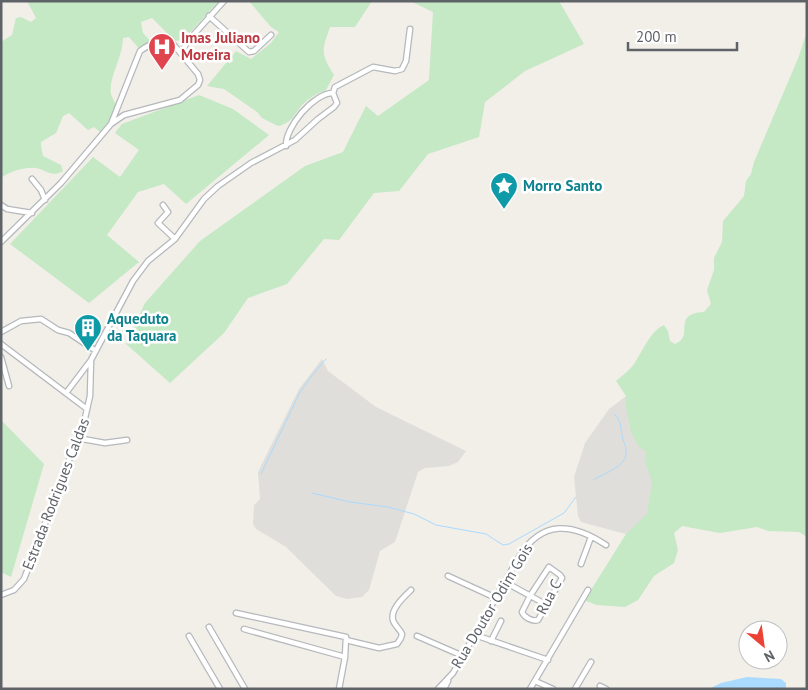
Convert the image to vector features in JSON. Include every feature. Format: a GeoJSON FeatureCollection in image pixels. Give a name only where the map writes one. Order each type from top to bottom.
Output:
{"type":"FeatureCollection","features":[{"type":"Feature","properties":{"kind":"street"},"geometry":{"type":"LineString","coordinates":[[183,56],[183,50],[187,42],[224,1]]}},
{"type":"Feature","properties":{"kind":"street"},"geometry":{"type":"LineString","coordinates":[[209,16],[249,52],[254,51],[271,35]]}},
{"type":"Feature","properties":{"kind":"street"},"geometry":{"type":"LineString","coordinates":[[66,393],[95,352],[133,281],[148,262],[175,239],[204,199],[218,186],[251,163],[295,140],[336,105],[333,93],[335,87],[373,67],[395,71],[402,69],[406,61],[410,29]]}},
{"type":"Feature","properties":{"kind":"street"},"geometry":{"type":"LineString","coordinates":[[111,124],[140,51],[159,42],[167,41],[180,45],[187,42]]}},
{"type":"Feature","properties":{"kind":"street"},"geometry":{"type":"LineString","coordinates":[[1,242],[34,212],[111,124],[124,115],[180,100],[198,85],[200,80],[198,74],[173,44]]}},
{"type":"Feature","properties":{"kind":"street"},"geometry":{"type":"LineString","coordinates":[[286,146],[288,134],[299,116],[310,104],[323,95],[333,93]]}},
{"type":"Feature","properties":{"kind":"street"},"geometry":{"type":"LineString","coordinates":[[32,179],[41,190],[45,200]]}},
{"type":"Feature","properties":{"kind":"street"},"geometry":{"type":"LineString","coordinates":[[1,205],[7,209],[34,212]]}},
{"type":"Feature","properties":{"kind":"street"},"geometry":{"type":"LineString","coordinates":[[163,205],[168,212],[158,223],[175,239]]}},
{"type":"Feature","properties":{"kind":"street"},"geometry":{"type":"LineString","coordinates":[[1,332],[19,322],[40,319],[58,330],[69,333],[95,352]]}},
{"type":"Feature","properties":{"kind":"street"},"geometry":{"type":"LineString","coordinates":[[1,344],[87,410]]}},
{"type":"Feature","properties":{"kind":"street"},"geometry":{"type":"LineString","coordinates":[[1,357],[9,386]]}},
{"type":"Feature","properties":{"kind":"street","name":"Estrada Rodrigues Caldas"},"geometry":{"type":"LineString","coordinates":[[1,595],[11,593],[24,579],[87,410],[90,391],[90,360]]}},
{"type":"Feature","properties":{"kind":"street"},"geometry":{"type":"LineString","coordinates":[[77,438],[105,443],[127,440]]}},
{"type":"Feature","properties":{"kind":"street","name":"Rua Doutor Odim Gois"},"geometry":{"type":"LineString","coordinates":[[438,689],[453,673],[527,544],[538,535],[559,528],[574,530],[606,545]]}},
{"type":"Feature","properties":{"kind":"street"},"geometry":{"type":"LineString","coordinates":[[581,564],[591,537]]}},
{"type":"Feature","properties":{"kind":"street","name":"Rua C"},"geometry":{"type":"LineString","coordinates":[[548,568],[562,578],[538,620],[533,621],[522,615],[522,610],[530,596],[548,568]]}},
{"type":"Feature","properties":{"kind":"street"},"geometry":{"type":"LineString","coordinates":[[448,576],[496,598]]}},
{"type":"Feature","properties":{"kind":"street"},"geometry":{"type":"LineString","coordinates":[[505,582],[547,605]]}},
{"type":"Feature","properties":{"kind":"street"},"geometry":{"type":"LineString","coordinates":[[236,614],[346,638],[379,648],[397,644],[401,638],[402,634],[394,624],[393,616],[398,605],[411,590]]}},
{"type":"Feature","properties":{"kind":"street"},"geometry":{"type":"LineString","coordinates":[[530,689],[588,590]]}},
{"type":"Feature","properties":{"kind":"street"},"geometry":{"type":"LineString","coordinates":[[491,641],[501,621]]}},
{"type":"Feature","properties":{"kind":"street"},"geometry":{"type":"LineString","coordinates":[[209,627],[245,689]]}},
{"type":"Feature","properties":{"kind":"street"},"geometry":{"type":"LineString","coordinates":[[244,629],[345,657]]}},
{"type":"Feature","properties":{"kind":"street"},"geometry":{"type":"LineString","coordinates":[[475,635],[548,660]]}},
{"type":"Feature","properties":{"kind":"street"},"geometry":{"type":"LineString","coordinates":[[189,636],[220,689]]}},
{"type":"Feature","properties":{"kind":"street"},"geometry":{"type":"LineString","coordinates":[[417,636],[463,656]]}},
{"type":"Feature","properties":{"kind":"street"},"geometry":{"type":"LineString","coordinates":[[339,689],[345,657],[346,638]]}},
{"type":"Feature","properties":{"kind":"street"},"geometry":{"type":"LineString","coordinates":[[575,689],[591,662]]}},
{"type":"Feature","properties":{"kind":"street"},"geometry":{"type":"LineString","coordinates":[[444,689],[453,673]]}},
{"type":"Feature","properties":{"kind":"street"},"geometry":{"type":"LineString","coordinates":[[535,681],[553,689]]}},
{"type":"Feature","properties":{"kind":"street"},"geometry":{"type":"LineString","coordinates":[[600,686],[606,689]]}},
{"type":"Feature","properties":{"kind":"shaded area"},"geometry":{"type":"Polygon","coordinates":[[[322,359],[328,371],[376,407],[466,451],[458,462],[449,466],[425,468],[418,472],[395,542],[380,551],[369,590],[362,597],[347,599],[336,596],[286,547],[256,529],[253,524],[254,505],[260,499],[258,472],[299,389],[322,359]]]}},
{"type":"Feature","properties":{"kind":"shaded area"},"geometry":{"type":"Polygon","coordinates":[[[629,394],[660,404],[657,505],[637,537],[581,522],[578,516],[574,477],[585,443],[609,409],[629,394]]]}},
{"type":"Feature","properties":{"kind":"green space"},"geometry":{"type":"Polygon","coordinates":[[[27,1],[219,1],[183,40],[175,41],[152,18],[141,22],[143,33],[153,44],[141,51],[129,37],[123,38],[121,53],[112,81],[111,94],[116,105],[111,119],[100,132],[94,127],[88,130],[69,113],[63,116],[56,133],[41,142],[43,156],[61,165],[63,171],[52,174],[36,168],[27,168],[13,171],[1,178],[1,42],[12,35],[16,18],[21,17],[31,22],[36,18],[27,1]]]}},
{"type":"Feature","properties":{"kind":"green space"},"geometry":{"type":"Polygon","coordinates":[[[249,1],[372,1],[355,27],[330,27],[325,41],[324,56],[334,75],[326,90],[310,98],[290,121],[283,125],[278,126],[262,118],[257,112],[224,89],[207,86],[236,51],[251,59],[271,43],[279,32],[271,27],[249,1]]]}},
{"type":"Feature","properties":{"kind":"green space"},"geometry":{"type":"Polygon","coordinates":[[[410,1],[559,1],[584,44],[525,71],[485,102],[479,137],[428,154],[399,191],[374,193],[339,240],[324,239],[287,284],[248,298],[224,333],[170,383],[126,344],[145,303],[200,241],[305,166],[343,152],[366,106],[378,116],[429,80],[433,12],[410,1]]]}},
{"type":"Feature","properties":{"kind":"green space"},"geometry":{"type":"Polygon","coordinates":[[[807,36],[807,537],[799,532],[768,531],[757,527],[720,533],[682,526],[674,533],[678,550],[674,563],[654,576],[638,600],[625,607],[597,605],[586,601],[586,598],[626,534],[647,514],[652,482],[645,462],[646,452],[639,447],[631,432],[626,408],[626,396],[616,381],[632,366],[659,328],[664,325],[668,331],[670,341],[675,344],[684,336],[685,321],[688,317],[704,312],[711,304],[707,290],[714,270],[714,258],[722,242],[723,221],[744,196],[746,181],[751,174],[754,162],[807,36]]]}},
{"type":"Feature","properties":{"kind":"green space"},"geometry":{"type":"Polygon","coordinates":[[[199,95],[233,109],[269,135],[186,204],[164,184],[138,192],[107,235],[139,262],[89,303],[10,244],[93,157],[120,177],[139,150],[115,133],[122,124],[199,95]]]}},
{"type":"Feature","properties":{"kind":"green space"},"geometry":{"type":"Polygon","coordinates":[[[1,420],[44,464],[11,577],[1,572],[1,420]]]}},
{"type":"Feature","properties":{"kind":"water"},"geometry":{"type":"Polygon","coordinates":[[[747,677],[781,679],[786,683],[786,689],[709,689],[721,683],[747,677]]]}},
{"type":"Feature","properties":{"kind":"waterway"},"geometry":{"type":"LineString","coordinates":[[261,474],[299,394],[326,359]]}},
{"type":"Feature","properties":{"kind":"waterway"},"geometry":{"type":"LineString","coordinates":[[593,480],[608,473],[625,459],[626,449],[620,424],[614,414]]}},
{"type":"Feature","properties":{"kind":"waterway"},"geometry":{"type":"LineString","coordinates":[[312,493],[350,502],[388,507],[414,514],[436,525],[486,534],[503,545],[509,544],[564,513],[576,497]]}},
{"type":"Feature","properties":{"kind":"place","name":"Imas Juliano Moreira"},"geometry":{"type":"Point","coordinates":[162,71]}},
{"type":"Feature","properties":{"kind":"place","name":"Morro Santo"},"geometry":{"type":"Point","coordinates":[504,210]}},
{"type":"Feature","properties":{"kind":"place","name":"Aqueduto da Taquara"},"geometry":{"type":"Point","coordinates":[88,352]}}]}
